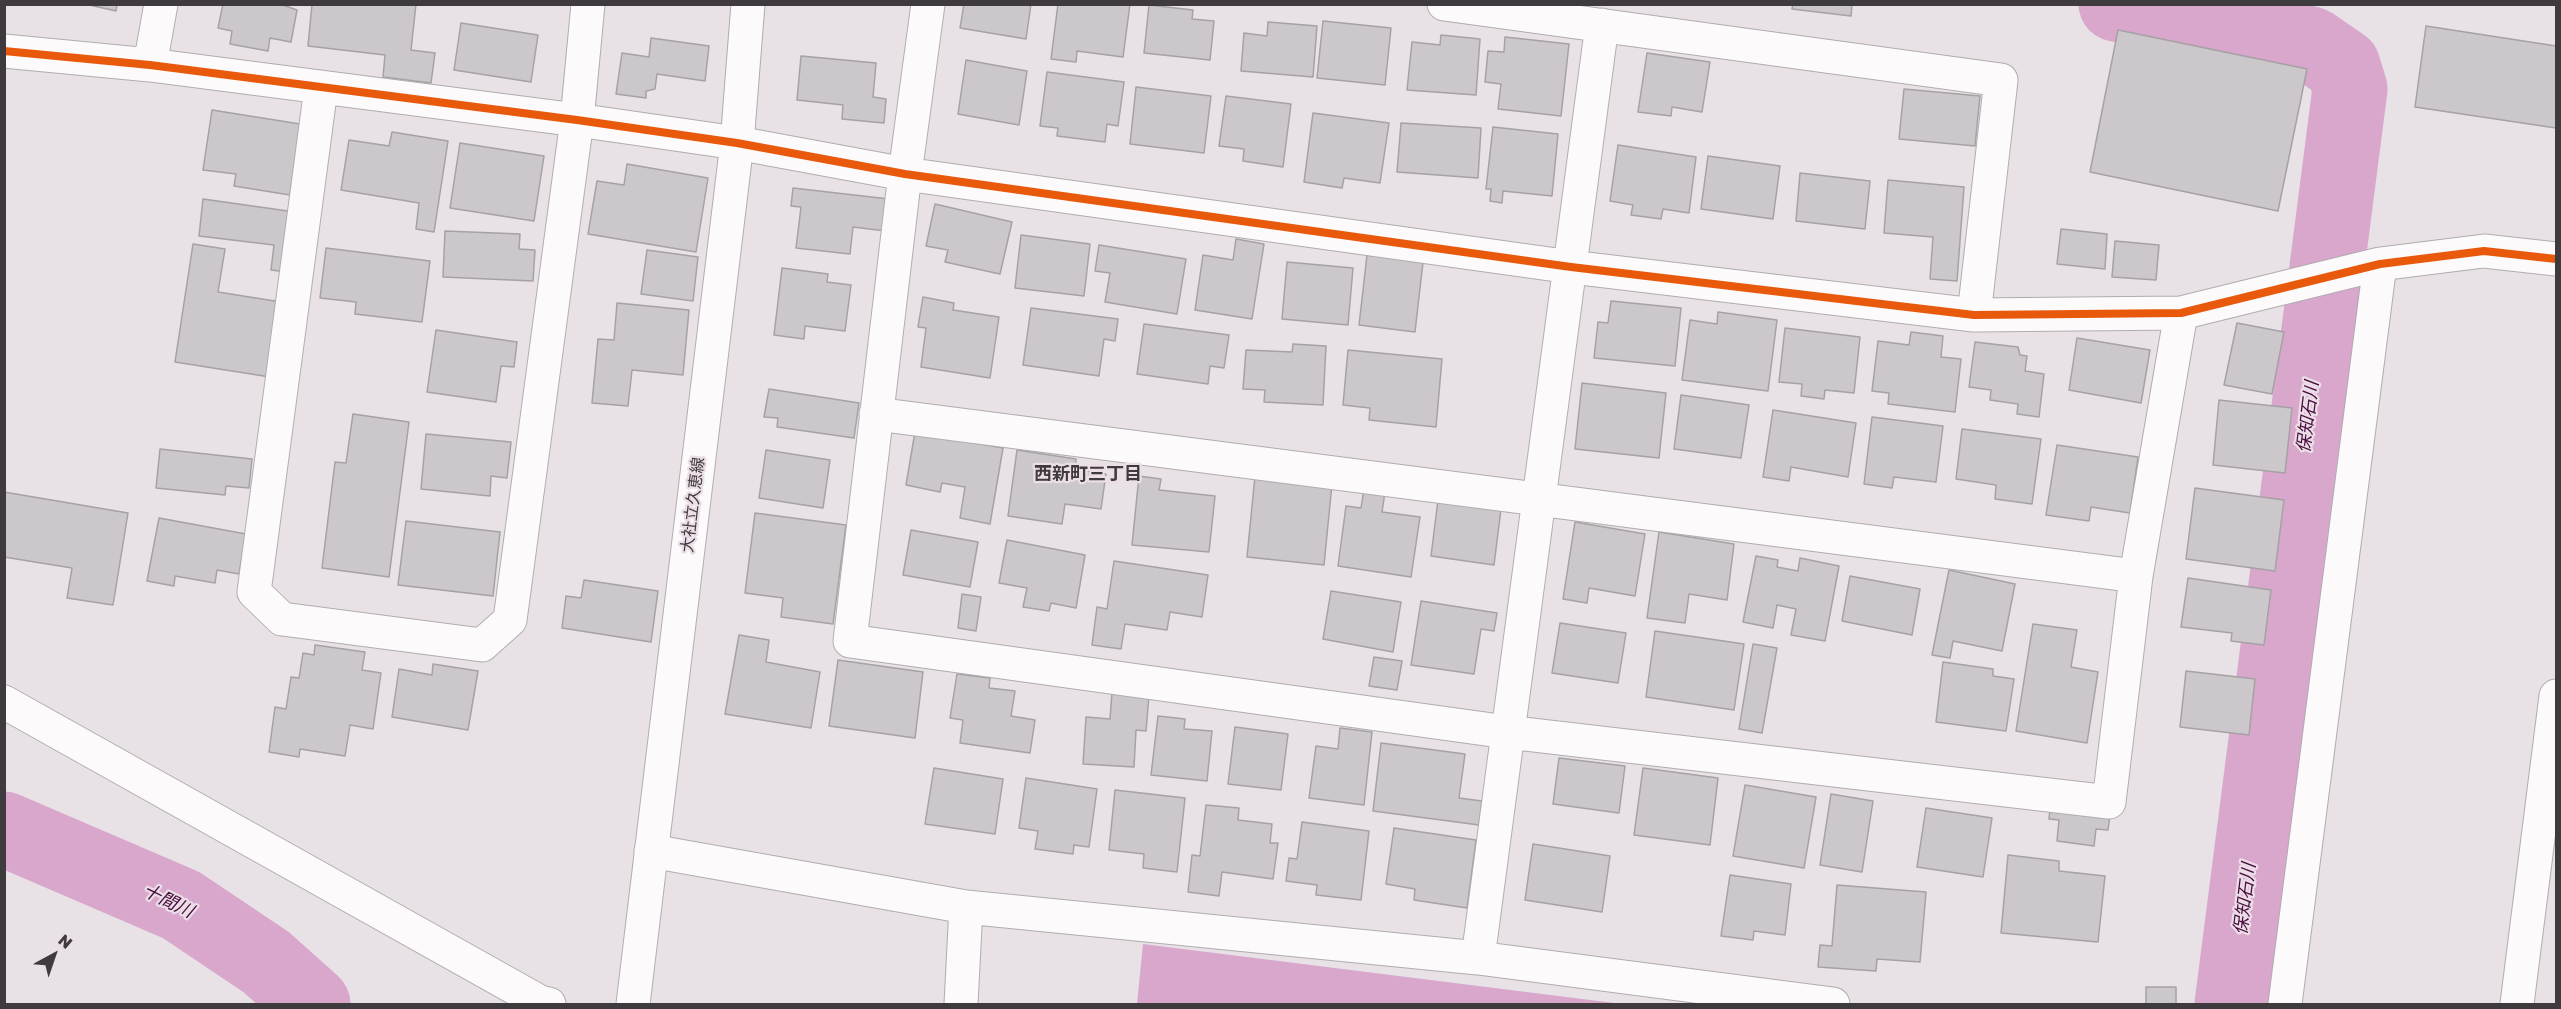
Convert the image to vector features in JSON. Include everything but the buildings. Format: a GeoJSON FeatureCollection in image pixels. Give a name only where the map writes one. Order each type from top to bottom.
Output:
{"type":"FeatureCollection","features":[{"type":"Feature","properties":{"kind":"street"},"geometry":{"type":"LineString","coordinates":[[150,65],[160,4]]}},
{"type":"Feature","properties":{"kind":"street"},"geometry":{"type":"LineString","coordinates":[[321,88],[254,592],[282,620],[482,645],[510,620],[577,120],[588,4]]}},
{"type":"Feature","properties":{"kind":"street","name":"大社立久恵線"},"geometry":{"type":"LineString","coordinates":[[633,1005],[737,143],[748,4]]}},
{"type":"Feature","properties":{"kind":"street"},"geometry":{"type":"LineString","coordinates":[[928,4],[905,174],[850,641],[1508,732],[2109,802],[2136,576],[2181,314]]}},
{"type":"Feature","properties":{"kind":"street"},"geometry":{"type":"LineString","coordinates":[[1444,4],[2001,80],[1974,315]]}},
{"type":"Feature","properties":{"kind":"street"},"geometry":{"type":"LineString","coordinates":[[1478,957],[1602,25]]}},
{"type":"Feature","properties":{"kind":"street"},"geometry":{"type":"LineString","coordinates":[[4,51],[150,65],[577,120],[737,143],[905,174],[1571,267],[1974,315],[2181,314],[2380,264],[2484,251],[2556,259]]}},
{"type":"Feature","properties":{"kind":"street"},"geometry":{"type":"LineString","coordinates":[[2285,1005],[2380,264]]}},
{"type":"Feature","properties":{"kind":"street"},"geometry":{"type":"LineString","coordinates":[[876,414],[2136,576]]}},
{"type":"Feature","properties":{"kind":"street"},"geometry":{"type":"LineString","coordinates":[[2517,1005],[2556,696]]}},
{"type":"Feature","properties":{"kind":"street"},"geometry":{"type":"LineString","coordinates":[[4,702],[549,1005]]}},
{"type":"Feature","properties":{"kind":"street"},"geometry":{"type":"LineString","coordinates":[[651,851],[966,907],[1478,957],[1833,1005]]}},
{"type":"Feature","properties":{"kind":"street"},"geometry":{"type":"LineString","coordinates":[[961,1005],[966,907]]}},
{"type":"Feature","properties":{"kind":"shaded area"},"geometry":{"type":"Polygon","coordinates":[[[1143,944],[1622,1004],[1137,1004],[1143,944]]]}},
{"type":"Feature","properties":{"kind":"waterway","name":"保知石川"},"geometry":{"type":"LineString","coordinates":[[2116,4],[2311,44],[2343,66],[2350,89],[2232,1004]]}},
{"type":"Feature","properties":{"kind":"waterway","name":"十間川"},"geometry":{"type":"LineString","coordinates":[[4,829],[181,905],[266,962],[313,1004]]}},
{"type":"Feature","properties":{"kind":"cycle path"},"geometry":{"type":"LineString","coordinates":[[4,51],[150,65],[577,120],[737,143],[905,174],[1571,267],[1974,315],[2181,313],[2380,264],[2484,251],[2556,259]]}},
{"type":"Feature","properties":{"kind":"district","name":"西新町三丁目"},"geometry":{"type":"Point","coordinates":[1088,474]}}]}
